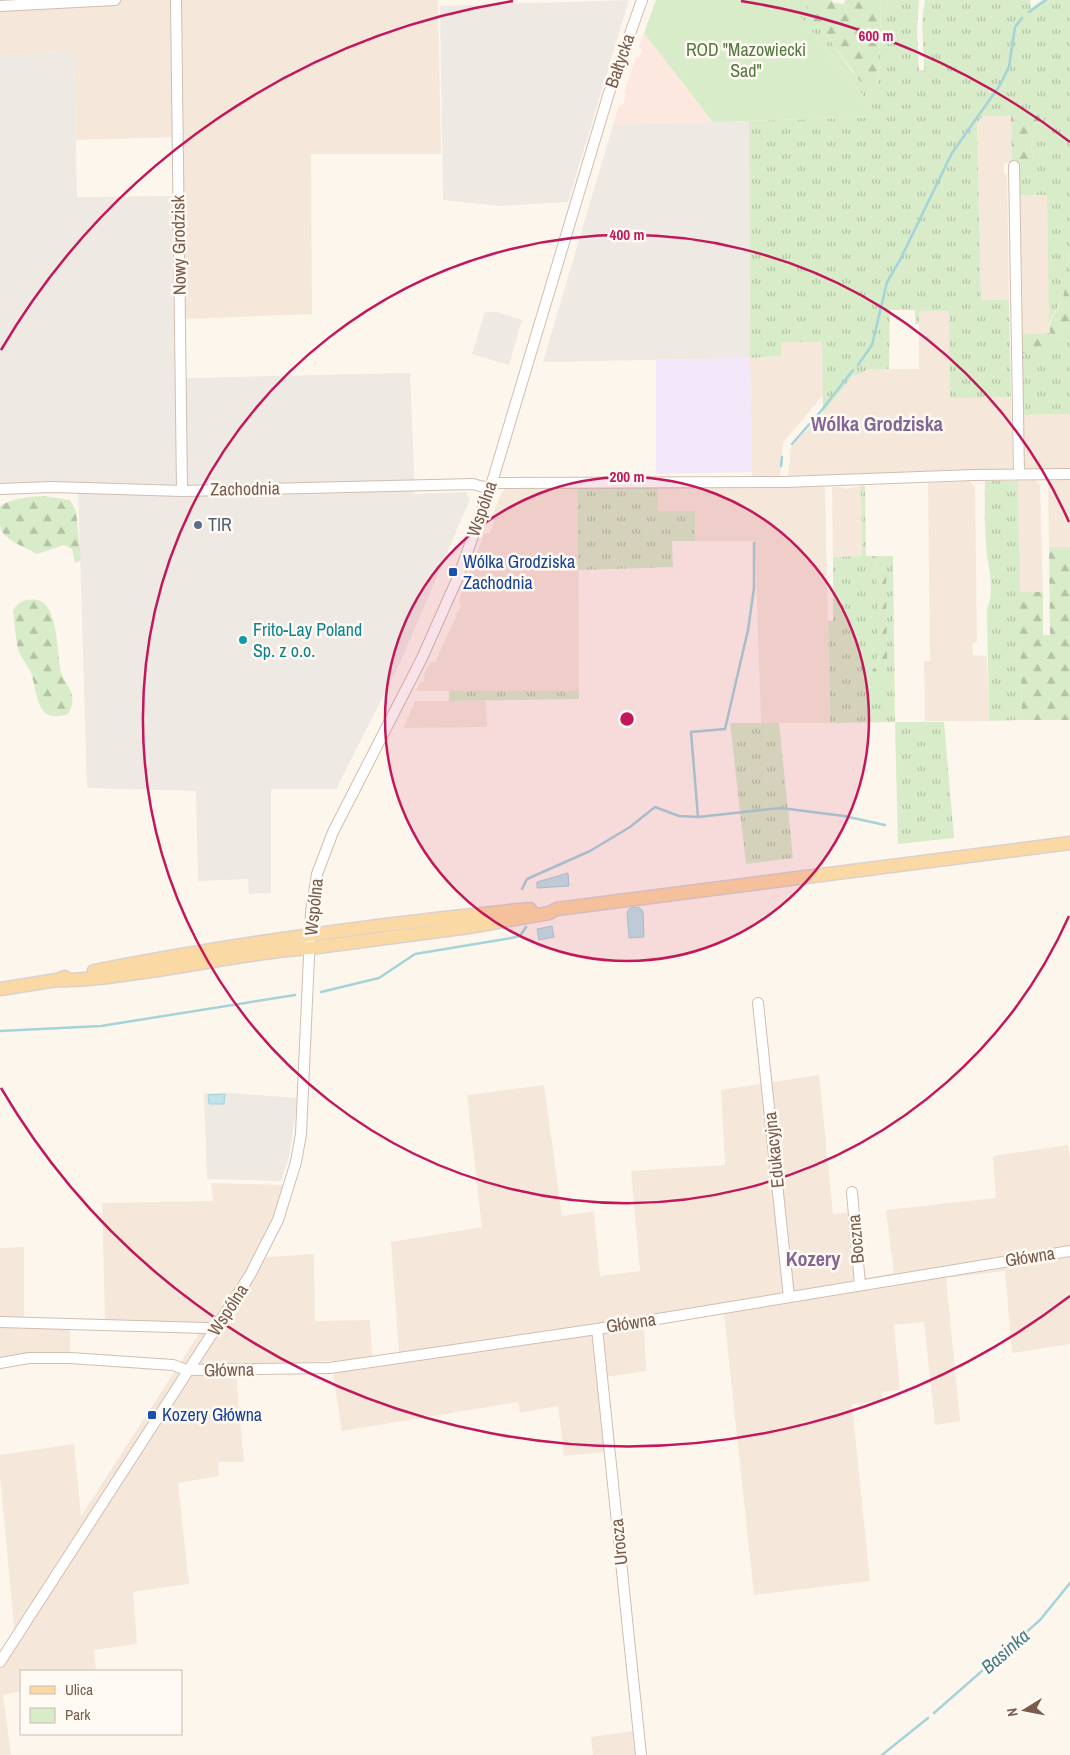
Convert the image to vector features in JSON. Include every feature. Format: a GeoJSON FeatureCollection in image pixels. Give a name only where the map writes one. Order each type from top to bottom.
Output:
{"type":"FeatureCollection","features":[{"type":"Feature","properties":{"kind":"main road"},"geometry":{"type":"LineString","coordinates":[[0,989],[57,980],[71,975],[154,959],[310,942],[468,915],[549,907],[557,909],[1070,843]]}},
{"type":"Feature","properties":{"kind":"street"},"geometry":{"type":"LineString","coordinates":[[0,6],[115,0]]}},
{"type":"Feature","properties":{"kind":"street","name":"Nowy Grodzisk"},"geometry":{"type":"LineString","coordinates":[[176,0],[182,491]]}},
{"type":"Feature","properties":{"kind":"street","name":"Bałtycka"},"geometry":{"type":"LineString","coordinates":[[600,122],[618,62],[642,0]]}},
{"type":"Feature","properties":{"kind":"street","name":"Wspólna"},"geometry":{"type":"LineString","coordinates":[[0,1662],[250,1275],[272,1234],[281,1212],[296,1162],[301,1134],[314,886],[322,859],[342,813],[422,658],[459,575],[491,486],[600,122]]}},
{"type":"Feature","properties":{"kind":"street"},"geometry":{"type":"LineString","coordinates":[[1014,166],[1019,474]]}},
{"type":"Feature","properties":{"kind":"street","name":"Zachodnia"},"geometry":{"type":"LineString","coordinates":[[0,489],[52,487],[182,491],[473,484],[491,486],[784,482],[1070,474]]}},
{"type":"Feature","properties":{"kind":"street","name":"Edukacyjna"},"geometry":{"type":"LineString","coordinates":[[758,1003],[789,1297]]}},
{"type":"Feature","properties":{"kind":"street","name":"Boczna"},"geometry":{"type":"LineString","coordinates":[[852,1192],[860,1285]]}},
{"type":"Feature","properties":{"kind":"street","name":"Główna"},"geometry":{"type":"LineString","coordinates":[[0,1363],[29,1358],[70,1358],[173,1365],[189,1370],[330,1368],[597,1329],[1070,1251]]}},
{"type":"Feature","properties":{"kind":"street"},"geometry":{"type":"LineString","coordinates":[[0,1322],[206,1328],[215,1331]]}},
{"type":"Feature","properties":{"kind":"street","name":"Urocza"},"geometry":{"type":"LineString","coordinates":[[597,1329],[641,1755]]}},
{"type":"Feature","properties":{"kind":"shaded area"},"geometry":{"type":"Polygon","coordinates":[[[0,0],[438,0],[441,154],[311,154],[312,314],[184,319],[179,137],[76,140],[74,52],[0,54],[0,0]]]}},
{"type":"Feature","properties":{"kind":"shaded area"},"geometry":{"type":"Polygon","coordinates":[[[629,0],[568,202],[500,206],[443,200],[440,6],[629,0]]]}},
{"type":"Feature","properties":{"kind":"shaded area"},"geometry":{"type":"Polygon","coordinates":[[[644,33],[713,122],[613,125],[619,105],[623,104],[626,95],[624,92],[636,57],[639,57],[642,50],[639,47],[644,33]]]}},
{"type":"Feature","properties":{"kind":"shaded area"},"geometry":{"type":"Polygon","coordinates":[[[74,52],[77,197],[178,196],[185,378],[410,373],[415,494],[466,492],[470,499],[400,663],[336,789],[271,789],[271,893],[249,894],[248,879],[198,881],[196,791],[87,788],[78,483],[0,485],[0,54],[74,52]]]}},
{"type":"Feature","properties":{"kind":"shaded area"},"geometry":{"type":"Polygon","coordinates":[[[983,116],[1011,116],[1012,162],[1004,163],[1004,172],[1007,176],[1009,300],[981,301],[977,123],[983,116]]]}},
{"type":"Feature","properties":{"kind":"shaded area"},"geometry":{"type":"Polygon","coordinates":[[[749,121],[750,358],[543,362],[613,125],[749,121]]]}},
{"type":"Feature","properties":{"kind":"shaded area"},"geometry":{"type":"Polygon","coordinates":[[[1047,194],[1050,333],[1020,334],[1018,195],[1047,194]]]}},
{"type":"Feature","properties":{"kind":"shaded area"},"geometry":{"type":"Polygon","coordinates":[[[919,311],[949,311],[983,398],[1011,397],[1013,468],[1009,471],[788,476],[791,447],[823,413],[853,376],[859,375],[868,369],[919,369],[919,311]]]}},
{"type":"Feature","properties":{"kind":"shaded area"},"geometry":{"type":"Polygon","coordinates":[[[485,312],[497,312],[522,320],[509,365],[472,354],[485,312]]]}},
{"type":"Feature","properties":{"kind":"shaded area"},"geometry":{"type":"Polygon","coordinates":[[[781,342],[822,342],[823,395],[783,443],[780,476],[752,477],[750,358],[781,356],[781,342]]]}},
{"type":"Feature","properties":{"kind":"shaded area"},"geometry":{"type":"Polygon","coordinates":[[[750,358],[752,472],[656,474],[656,360],[750,358]]]}},
{"type":"Feature","properties":{"kind":"shaded area"},"geometry":{"type":"Polygon","coordinates":[[[1070,414],[1070,470],[1022,471],[1021,415],[1070,414]]]}},
{"type":"Feature","properties":{"kind":"shaded area"},"geometry":{"type":"Polygon","coordinates":[[[1035,480],[1040,485],[1043,592],[1019,592],[1018,481],[1035,480]]]}},
{"type":"Feature","properties":{"kind":"shaded area"},"geometry":{"type":"Polygon","coordinates":[[[1048,480],[1070,480],[1070,547],[1049,547],[1048,480]]]}},
{"type":"Feature","properties":{"kind":"shaded area"},"geometry":{"type":"Polygon","coordinates":[[[969,481],[975,487],[977,642],[972,644],[973,655],[987,656],[989,721],[925,721],[924,661],[930,661],[928,483],[969,481]]]}},
{"type":"Feature","properties":{"kind":"shaded area"},"geometry":{"type":"Polygon","coordinates":[[[861,486],[862,556],[833,557],[832,487],[842,487],[844,489],[861,486]]]}},
{"type":"Feature","properties":{"kind":"shaded area"},"geometry":{"type":"Polygon","coordinates":[[[506,487],[578,487],[579,691],[416,691],[420,683],[424,681],[425,672],[431,662],[435,662],[457,615],[454,614],[458,612],[461,606],[459,600],[484,534],[490,533],[494,521],[492,516],[506,487]]]}},
{"type":"Feature","properties":{"kind":"shaded area"},"geometry":{"type":"Polygon","coordinates":[[[658,487],[825,487],[830,723],[761,723],[755,541],[695,541],[695,511],[658,511],[658,487]]]}},
{"type":"Feature","properties":{"kind":"shaded area"},"geometry":{"type":"Polygon","coordinates":[[[486,701],[487,727],[403,728],[415,702],[486,701]]]}},
{"type":"Feature","properties":{"kind":"shaded area"},"geometry":{"type":"Polygon","coordinates":[[[819,1075],[833,1214],[854,1212],[862,1279],[894,1273],[886,1210],[996,1198],[993,1156],[1068,1145],[1070,1157],[1070,1344],[1012,1353],[1005,1271],[946,1278],[960,1421],[935,1425],[924,1322],[894,1325],[900,1390],[882,1392],[883,1401],[852,1404],[870,1581],[754,1595],[724,1314],[644,1327],[646,1371],[598,1378],[605,1452],[564,1456],[558,1406],[520,1413],[518,1402],[342,1431],[331,1361],[237,1365],[237,1388],[244,1462],[218,1462],[219,1476],[178,1483],[189,1584],[133,1592],[137,1644],[94,1650],[96,1670],[20,1670],[20,1691],[3,1695],[11,1755],[0,1755],[0,1658],[15,1636],[0,1477],[0,1455],[74,1444],[81,1516],[206,1323],[105,1320],[102,1203],[213,1201],[211,1183],[286,1185],[270,1227],[254,1258],[314,1254],[315,1321],[370,1320],[372,1357],[399,1353],[391,1242],[482,1227],[467,1095],[544,1085],[562,1216],[594,1211],[600,1276],[640,1271],[631,1171],[725,1165],[721,1090],[819,1075]]]}},
{"type":"Feature","properties":{"kind":"shaded area"},"geometry":{"type":"Polygon","coordinates":[[[204,1093],[298,1098],[289,1157],[281,1181],[207,1179],[204,1093]]]}},
{"type":"Feature","properties":{"kind":"shaded area"},"geometry":{"type":"Polygon","coordinates":[[[24,1247],[24,1324],[70,1325],[70,1355],[0,1361],[0,1248],[24,1247]]]}},
{"type":"Feature","properties":{"kind":"shaded area"},"geometry":{"type":"Polygon","coordinates":[[[633,1731],[636,1755],[593,1755],[591,1737],[633,1731]]]}},
{"type":"Feature","properties":{"kind":"green space","name":"ROD \"Mazowiecki Sad\""},"geometry":{"type":"Polygon","coordinates":[[[656,0],[787,0],[880,117],[713,122],[644,33],[656,0]]]}},
{"type":"Feature","properties":{"kind":"green space"},"geometry":{"type":"Polygon","coordinates":[[[787,0],[807,0],[806,13],[830,40],[853,73],[878,88],[881,0],[919,0],[917,30],[919,71],[925,70],[922,20],[925,0],[1030,0],[1031,8],[1042,0],[1070,0],[1070,253],[1064,294],[1049,323],[1047,195],[1018,195],[1016,162],[1034,160],[1031,149],[1036,124],[1042,122],[1045,116],[983,116],[977,123],[981,300],[1009,300],[1011,397],[950,398],[949,311],[919,311],[919,324],[915,324],[915,310],[890,310],[889,369],[868,369],[859,375],[853,376],[823,413],[822,342],[781,342],[781,356],[750,358],[749,121],[880,117],[787,0]]]}},
{"type":"Feature","properties":{"kind":"green space"},"geometry":{"type":"Polygon","coordinates":[[[807,0],[831,0],[834,3],[844,4],[845,0],[881,0],[878,88],[869,87],[860,81],[830,40],[806,13],[807,0]]]}},
{"type":"Feature","properties":{"kind":"green space"},"geometry":{"type":"Polygon","coordinates":[[[1045,115],[1044,120],[1036,124],[1031,149],[1034,160],[1033,165],[1029,168],[1025,167],[1022,162],[1012,162],[1011,116],[1045,115]]]}},
{"type":"Feature","properties":{"kind":"green space"},"geometry":{"type":"Polygon","coordinates":[[[1070,253],[1070,340],[1050,333],[1052,319],[1064,295],[1070,253]]]}},
{"type":"Feature","properties":{"kind":"green space"},"geometry":{"type":"Polygon","coordinates":[[[1050,333],[1070,340],[1070,414],[1021,415],[1020,353],[1050,353],[1050,333]]]}},
{"type":"Feature","properties":{"kind":"green space"},"geometry":{"type":"Polygon","coordinates":[[[1050,333],[1050,354],[1020,353],[1020,334],[1050,333]]]}},
{"type":"Feature","properties":{"kind":"green space"},"geometry":{"type":"Polygon","coordinates":[[[985,481],[1018,481],[1022,720],[989,721],[987,609],[990,601],[991,585],[985,536],[985,481]]]}},
{"type":"Feature","properties":{"kind":"green space"},"geometry":{"type":"Polygon","coordinates":[[[861,486],[865,486],[866,556],[876,556],[879,643],[877,662],[867,682],[869,687],[874,688],[882,679],[887,661],[886,575],[881,556],[893,556],[895,722],[830,723],[828,621],[833,621],[833,557],[862,556],[861,486]]]}},
{"type":"Feature","properties":{"kind":"green space"},"geometry":{"type":"Polygon","coordinates":[[[578,487],[658,487],[658,511],[695,511],[695,541],[672,541],[673,567],[578,570],[578,487]]]}},
{"type":"Feature","properties":{"kind":"green space"},"geometry":{"type":"Polygon","coordinates":[[[43,496],[70,500],[76,511],[81,560],[75,563],[72,549],[64,545],[37,554],[15,543],[2,531],[0,526],[0,506],[26,497],[43,496]]]}},
{"type":"Feature","properties":{"kind":"green space"},"geometry":{"type":"Polygon","coordinates":[[[1049,547],[1070,547],[1070,720],[1022,720],[1019,592],[1043,592],[1043,635],[1050,635],[1049,547]]]}},
{"type":"Feature","properties":{"kind":"green space"},"geometry":{"type":"Polygon","coordinates":[[[876,556],[881,556],[886,567],[887,661],[883,679],[874,688],[868,686],[867,682],[878,658],[876,556]]]}},
{"type":"Feature","properties":{"kind":"green space"},"geometry":{"type":"Polygon","coordinates":[[[25,600],[36,600],[44,603],[53,619],[61,674],[70,689],[73,700],[68,714],[49,715],[44,711],[37,698],[31,673],[19,652],[13,610],[25,600]]]}},
{"type":"Feature","properties":{"kind":"green space"},"geometry":{"type":"Polygon","coordinates":[[[449,691],[579,691],[579,699],[449,701],[449,691]]]}},
{"type":"Feature","properties":{"kind":"green space"},"geometry":{"type":"Polygon","coordinates":[[[895,722],[944,722],[954,838],[898,844],[895,722]]]}},
{"type":"Feature","properties":{"kind":"green space"},"geometry":{"type":"Polygon","coordinates":[[[730,723],[779,723],[793,858],[746,864],[730,723]]]}},
{"type":"Feature","properties":{"kind":"water"},"geometry":{"type":"Polygon","coordinates":[[[568,873],[569,886],[537,888],[537,882],[568,873]]]}},
{"type":"Feature","properties":{"kind":"water"},"geometry":{"type":"Polygon","coordinates":[[[634,907],[640,908],[643,911],[644,937],[629,938],[627,913],[629,909],[634,907]]]}},
{"type":"Feature","properties":{"kind":"water"},"geometry":{"type":"Polygon","coordinates":[[[552,926],[554,937],[539,940],[537,929],[552,926]]]}},
{"type":"Feature","properties":{"kind":"water"},"geometry":{"type":"Polygon","coordinates":[[[225,1094],[224,1104],[209,1104],[208,1095],[225,1094]]]}},
{"type":"Feature","properties":{"kind":"waterway"},"geometry":{"type":"LineString","coordinates":[[1029,12],[1046,0]]}},
{"type":"Feature","properties":{"kind":"waterway"},"geometry":{"type":"LineString","coordinates":[[858,365],[872,345],[887,282],[900,260],[952,153],[1000,85],[1009,67],[1015,27],[1022,18]]}},
{"type":"Feature","properties":{"kind":"waterway"},"geometry":{"type":"LineString","coordinates":[[792,444],[853,370]]}},
{"type":"Feature","properties":{"kind":"waterway"},"geometry":{"type":"LineString","coordinates":[[781,466],[782,457]]}},
{"type":"Feature","properties":{"kind":"waterway"},"geometry":{"type":"LineString","coordinates":[[522,889],[527,879],[590,851],[630,827],[655,807],[679,816],[698,817],[691,732],[725,729],[748,630],[754,588],[754,543]]}},
{"type":"Feature","properties":{"kind":"waterway"},"geometry":{"type":"LineString","coordinates":[[698,817],[781,808],[844,816],[885,825]]}},
{"type":"Feature","properties":{"kind":"waterway"},"geometry":{"type":"LineString","coordinates":[[321,992],[379,978],[415,954],[520,936],[526,927]]}},
{"type":"Feature","properties":{"kind":"waterway"},"geometry":{"type":"LineString","coordinates":[[0,1031],[101,1026],[295,995]]}},
{"type":"Feature","properties":{"kind":"waterway","name":"Basinka"},"geometry":{"type":"LineString","coordinates":[[934,1713],[1040,1620],[1070,1583]]}},
{"type":"Feature","properties":{"kind":"waterway","name":"Basinka"},"geometry":{"type":"LineString","coordinates":[[882,1755],[928,1718]]}},
{"type":"Feature","properties":{"kind":"place","name":"TIR"},"geometry":{"type":"Point","coordinates":[198,525]}},
{"type":"Feature","properties":{"kind":"place","name":"Wólka Grodziska Zachodnia"},"geometry":{"type":"Point","coordinates":[453,572]}},
{"type":"Feature","properties":{"kind":"place","name":"Frito-Lay Poland Sp. z o.o."},"geometry":{"type":"Point","coordinates":[243,640]}},
{"type":"Feature","properties":{"kind":"place","name":"Kozery Główna"},"geometry":{"type":"Point","coordinates":[152,1415]}},
{"type":"Feature","properties":{"kind":"district","name":"Wólka Grodziska"},"geometry":{"type":"Point","coordinates":[877,424]}},
{"type":"Feature","properties":{"kind":"district","name":"Kozery"},"geometry":{"type":"Point","coordinates":[813,1259]}}]}
